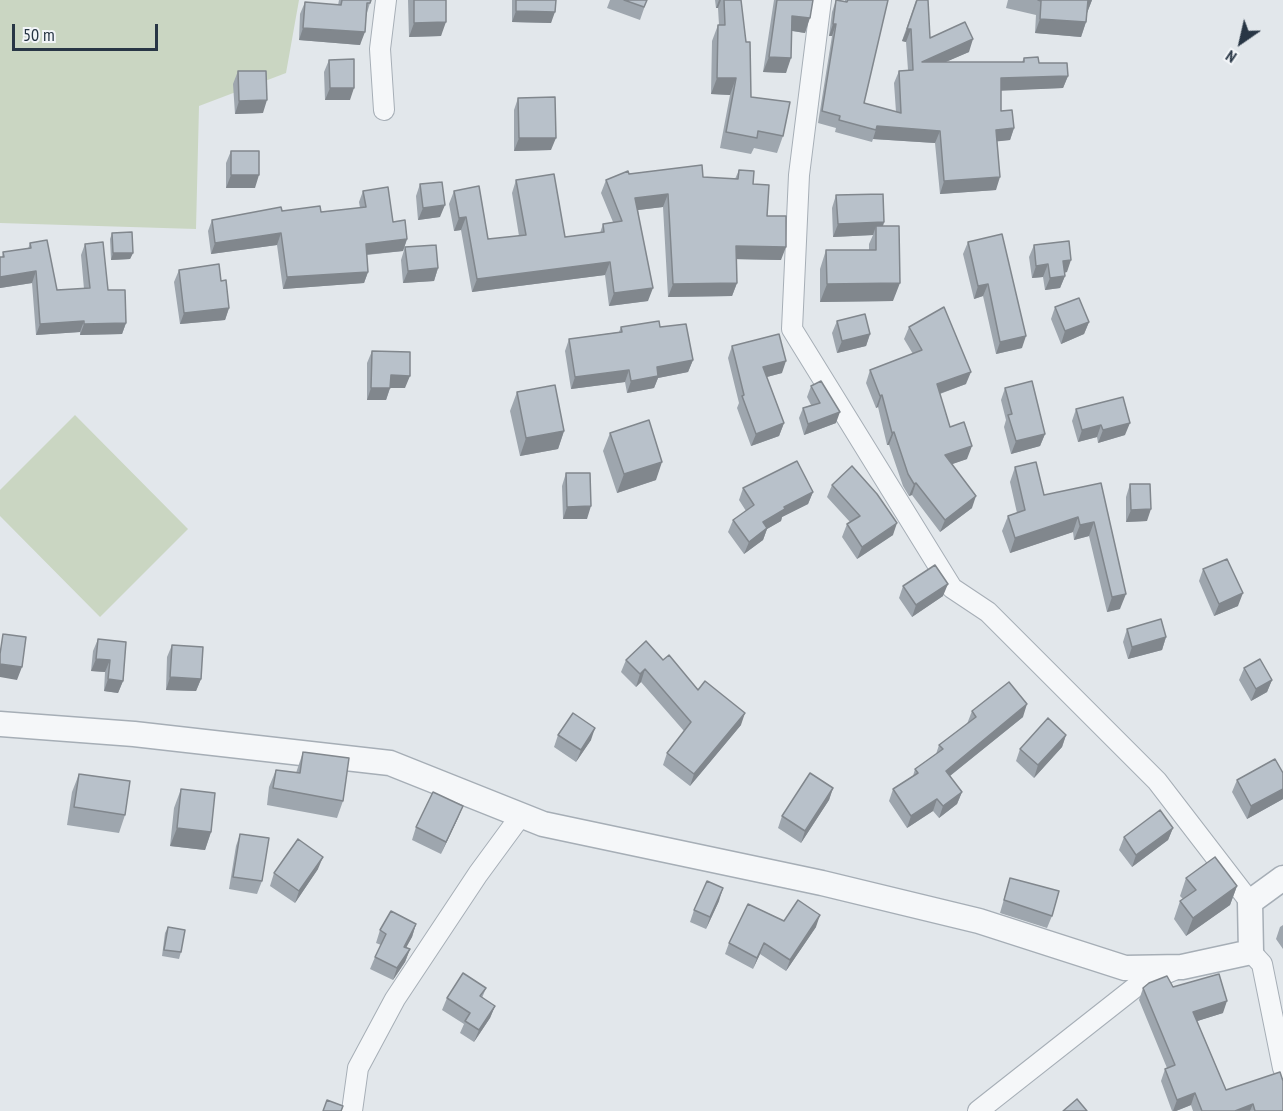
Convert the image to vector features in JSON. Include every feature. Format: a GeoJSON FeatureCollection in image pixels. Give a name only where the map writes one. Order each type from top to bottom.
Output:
{"type":"FeatureCollection","features":[{"type":"Feature","properties":{"kind":"street"},"geometry":{"type":"LineString","coordinates":[[384,110],[380,49],[386,0]]}},
{"type":"Feature","properties":{"kind":"street"},"geometry":{"type":"LineString","coordinates":[[821,0],[799,176],[792,329],[952,588],[988,612],[1157,781],[1250,902],[1251,952],[1262,964],[1283,1068]]}},
{"type":"Feature","properties":{"kind":"street"},"geometry":{"type":"LineString","coordinates":[[0,724],[134,734],[390,763],[543,824],[822,883],[979,921],[1125,968],[1182,967]]}},
{"type":"Feature","properties":{"kind":"street"},"geometry":{"type":"LineString","coordinates":[[352,1111],[358,1068],[395,999],[478,874],[522,814]]}},
{"type":"Feature","properties":{"kind":"street"},"geometry":{"type":"LineString","coordinates":[[1250,902],[1283,878]]}},
{"type":"Feature","properties":{"kind":"street"},"geometry":{"type":"LineString","coordinates":[[978,1111],[1138,985],[1182,967],[1251,952]]}},
{"type":"Feature","properties":{"kind":"green space"},"geometry":{"type":"Polygon","coordinates":[[[0,0],[299,0],[286,73],[199,106],[196,229],[0,223],[0,0]]]}},
{"type":"Feature","properties":{"kind":"green space"},"geometry":{"type":"Polygon","coordinates":[[[75,415],[188,529],[100,617],[0,516],[0,490],[75,415]]]}},
{"type":"Feature","properties":{"kind":"building"},"geometry":{"type":"Polygon","coordinates":[[[342,0],[371,0],[367,3],[365,32],[303,28],[305,2],[341,5],[342,0]]]}},
{"type":"Feature","properties":{"kind":"building"},"geometry":{"type":"Polygon","coordinates":[[[414,0],[446,0],[446,22],[414,23],[414,0]]]}},
{"type":"Feature","properties":{"kind":"building"},"geometry":{"type":"Polygon","coordinates":[[[516,0],[556,0],[555,12],[516,11],[516,0]]]}},
{"type":"Feature","properties":{"kind":"building"},"geometry":{"type":"Polygon","coordinates":[[[624,0],[647,0],[644,7],[624,0]]]}},
{"type":"Feature","properties":{"kind":"building"},"geometry":{"type":"Polygon","coordinates":[[[724,0],[741,0],[746,42],[750,42],[751,97],[790,102],[783,136],[758,131],[757,138],[726,132],[736,78],[717,78],[718,25],[725,25],[724,0]]]}},
{"type":"Feature","properties":{"kind":"building"},"geometry":{"type":"Polygon","coordinates":[[[777,0],[813,0],[810,18],[792,16],[791,58],[769,57],[777,0]]]}},
{"type":"Feature","properties":{"kind":"building"},"geometry":{"type":"Polygon","coordinates":[[[836,0],[847,2],[848,0],[888,0],[864,103],[901,113],[899,71],[913,70],[911,29],[907,29],[917,0],[928,0],[930,38],[965,22],[973,39],[922,62],[1024,62],[1024,58],[1038,57],[1039,63],[1067,63],[1068,76],[1001,78],[1001,111],[1012,110],[1014,128],[996,130],[1000,177],[944,181],[940,131],[877,126],[876,130],[839,120],[840,116],[822,111],[836,24],[833,24],[836,0]]]}},
{"type":"Feature","properties":{"kind":"building"},"geometry":{"type":"Polygon","coordinates":[[[1038,0],[1088,0],[1086,22],[1040,19],[1041,1],[1038,0]]]}},
{"type":"Feature","properties":{"kind":"building"},"geometry":{"type":"Polygon","coordinates":[[[354,59],[354,88],[330,88],[329,60],[354,59]]]}},
{"type":"Feature","properties":{"kind":"building"},"geometry":{"type":"Polygon","coordinates":[[[238,71],[266,71],[267,100],[239,101],[238,71]]]}},
{"type":"Feature","properties":{"kind":"building"},"geometry":{"type":"Polygon","coordinates":[[[555,97],[556,138],[519,138],[518,98],[555,97]]]}},
{"type":"Feature","properties":{"kind":"building"},"geometry":{"type":"Polygon","coordinates":[[[231,151],[259,151],[259,175],[231,175],[231,151]]]}},
{"type":"Feature","properties":{"kind":"building"},"geometry":{"type":"Polygon","coordinates":[[[702,165],[703,177],[738,179],[739,170],[754,171],[753,184],[769,185],[767,216],[786,216],[786,247],[736,246],[737,283],[673,284],[668,194],[635,198],[653,288],[614,293],[610,262],[477,279],[466,217],[459,218],[454,191],[479,186],[488,239],[526,235],[516,180],[554,174],[565,237],[604,232],[603,224],[622,221],[606,180],[628,171],[629,174],[702,165]]]}},
{"type":"Feature","properties":{"kind":"building"},"geometry":{"type":"Polygon","coordinates":[[[442,182],[445,205],[423,208],[420,184],[442,182]]]}},
{"type":"Feature","properties":{"kind":"building"},"geometry":{"type":"Polygon","coordinates":[[[388,187],[393,222],[405,220],[407,239],[366,244],[368,272],[287,277],[281,233],[215,243],[212,220],[281,207],[282,211],[320,206],[321,212],[366,207],[363,191],[388,187]]]}},
{"type":"Feature","properties":{"kind":"building"},"geometry":{"type":"Polygon","coordinates":[[[883,194],[884,222],[838,224],[836,195],[883,194]]]}},
{"type":"Feature","properties":{"kind":"building"},"geometry":{"type":"Polygon","coordinates":[[[876,226],[899,226],[900,283],[827,284],[826,250],[876,250],[876,226]]]}},
{"type":"Feature","properties":{"kind":"building"},"geometry":{"type":"Polygon","coordinates":[[[132,232],[133,253],[113,253],[112,233],[132,232]]]}},
{"type":"Feature","properties":{"kind":"building"},"geometry":{"type":"Polygon","coordinates":[[[1002,234],[1026,336],[1000,342],[988,284],[978,286],[968,242],[1002,234]]]}},
{"type":"Feature","properties":{"kind":"building"},"geometry":{"type":"Polygon","coordinates":[[[47,240],[57,290],[90,288],[85,244],[103,242],[108,290],[125,290],[126,323],[84,324],[84,321],[40,324],[36,271],[0,277],[0,257],[4,257],[3,252],[31,248],[30,243],[47,240]]]}},
{"type":"Feature","properties":{"kind":"building"},"geometry":{"type":"Polygon","coordinates":[[[1069,241],[1071,260],[1063,261],[1065,276],[1050,278],[1048,264],[1036,266],[1034,245],[1069,241]]]}},
{"type":"Feature","properties":{"kind":"building"},"geometry":{"type":"Polygon","coordinates":[[[436,245],[438,268],[408,271],[405,247],[436,245]]]}},
{"type":"Feature","properties":{"kind":"building"},"geometry":{"type":"Polygon","coordinates":[[[219,264],[221,281],[226,280],[229,308],[184,313],[179,270],[219,264]]]}},
{"type":"Feature","properties":{"kind":"building"},"geometry":{"type":"Polygon","coordinates":[[[1079,298],[1089,322],[1065,331],[1055,307],[1079,298]]]}},
{"type":"Feature","properties":{"kind":"building"},"geometry":{"type":"Polygon","coordinates":[[[944,307],[971,372],[937,384],[950,427],[964,422],[972,446],[945,455],[976,496],[945,520],[908,474],[894,432],[892,433],[882,395],[880,396],[870,370],[922,350],[909,327],[944,307]]]}},
{"type":"Feature","properties":{"kind":"building"},"geometry":{"type":"Polygon","coordinates":[[[865,314],[870,334],[842,341],[837,321],[865,314]]]}},
{"type":"Feature","properties":{"kind":"building"},"geometry":{"type":"Polygon","coordinates":[[[659,321],[660,327],[686,324],[693,360],[657,367],[658,376],[631,381],[629,370],[575,377],[569,339],[622,332],[621,327],[659,321]]]}},
{"type":"Feature","properties":{"kind":"building"},"geometry":{"type":"Polygon","coordinates":[[[779,334],[786,361],[763,367],[784,423],[756,434],[742,396],[744,395],[732,346],[779,334]]]}},
{"type":"Feature","properties":{"kind":"building"},"geometry":{"type":"Polygon","coordinates":[[[372,351],[410,352],[410,376],[391,375],[390,388],[371,388],[372,351]]]}},
{"type":"Feature","properties":{"kind":"building"},"geometry":{"type":"Polygon","coordinates":[[[821,381],[840,412],[808,424],[803,408],[820,403],[811,386],[821,381]]]}},
{"type":"Feature","properties":{"kind":"building"},"geometry":{"type":"Polygon","coordinates":[[[1032,381],[1045,434],[1016,441],[1008,415],[1012,414],[1005,388],[1032,381]]]}},
{"type":"Feature","properties":{"kind":"building"},"geometry":{"type":"Polygon","coordinates":[[[555,385],[564,431],[526,438],[517,392],[555,385]]]}},
{"type":"Feature","properties":{"kind":"building"},"geometry":{"type":"Polygon","coordinates":[[[1123,397],[1130,423],[1103,430],[1101,425],[1082,430],[1076,409],[1123,397]]]}},
{"type":"Feature","properties":{"kind":"building"},"geometry":{"type":"Polygon","coordinates":[[[649,420],[662,462],[624,474],[610,433],[649,420]]]}},
{"type":"Feature","properties":{"kind":"building"},"geometry":{"type":"Polygon","coordinates":[[[797,461],[813,492],[784,507],[785,509],[763,522],[767,528],[749,542],[733,520],[754,505],[743,488],[797,461]]]}},
{"type":"Feature","properties":{"kind":"building"},"geometry":{"type":"Polygon","coordinates":[[[1036,462],[1044,495],[1101,483],[1126,594],[1112,597],[1094,522],[1080,525],[1078,517],[1015,538],[1008,516],[1025,510],[1015,467],[1036,462]]]}},
{"type":"Feature","properties":{"kind":"building"},"geometry":{"type":"Polygon","coordinates":[[[852,466],[877,494],[897,523],[862,547],[847,524],[860,516],[832,485],[852,466]]]}},
{"type":"Feature","properties":{"kind":"building"},"geometry":{"type":"Polygon","coordinates":[[[566,473],[590,473],[591,506],[567,507],[566,473]]]}},
{"type":"Feature","properties":{"kind":"building"},"geometry":{"type":"Polygon","coordinates":[[[1130,484],[1150,484],[1151,509],[1131,510],[1130,484]]]}},
{"type":"Feature","properties":{"kind":"building"},"geometry":{"type":"Polygon","coordinates":[[[1227,559],[1243,593],[1219,604],[1203,569],[1227,559]]]}},
{"type":"Feature","properties":{"kind":"building"},"geometry":{"type":"Polygon","coordinates":[[[935,565],[948,584],[916,605],[903,586],[935,565]]]}},
{"type":"Feature","properties":{"kind":"building"},"geometry":{"type":"Polygon","coordinates":[[[1161,619],[1166,637],[1132,647],[1127,629],[1161,619]]]}},
{"type":"Feature","properties":{"kind":"building"},"geometry":{"type":"Polygon","coordinates":[[[3,634],[26,637],[22,667],[0,664],[3,634]]]}},
{"type":"Feature","properties":{"kind":"building"},"geometry":{"type":"Polygon","coordinates":[[[98,639],[126,642],[123,681],[108,679],[110,660],[96,659],[98,639]]]}},
{"type":"Feature","properties":{"kind":"building"},"geometry":{"type":"Polygon","coordinates":[[[646,641],[663,660],[669,655],[698,690],[705,681],[745,713],[694,774],[667,753],[691,722],[645,669],[640,674],[626,660],[646,641]]]}},
{"type":"Feature","properties":{"kind":"building"},"geometry":{"type":"Polygon","coordinates":[[[172,645],[203,647],[201,679],[170,677],[172,645]]]}},
{"type":"Feature","properties":{"kind":"building"},"geometry":{"type":"Polygon","coordinates":[[[1260,659],[1272,680],[1256,689],[1244,668],[1260,659]]]}},
{"type":"Feature","properties":{"kind":"building"},"geometry":{"type":"Polygon","coordinates":[[[1009,682],[1027,704],[946,771],[962,792],[943,806],[937,799],[911,816],[893,789],[918,773],[915,769],[943,749],[939,745],[976,717],[972,711],[1009,682]]]}},
{"type":"Feature","properties":{"kind":"building"},"geometry":{"type":"Polygon","coordinates":[[[573,713],[595,728],[581,750],[558,735],[573,713]]]}},
{"type":"Feature","properties":{"kind":"building"},"geometry":{"type":"Polygon","coordinates":[[[1048,718],[1066,735],[1038,765],[1020,749],[1048,718]]]}},
{"type":"Feature","properties":{"kind":"building"},"geometry":{"type":"Polygon","coordinates":[[[303,752],[349,758],[343,801],[273,788],[276,770],[300,773],[303,752]]]}},
{"type":"Feature","properties":{"kind":"building"},"geometry":{"type":"Polygon","coordinates":[[[1275,759],[1283,773],[1283,789],[1251,806],[1237,780],[1275,759]]]}},
{"type":"Feature","properties":{"kind":"building"},"geometry":{"type":"Polygon","coordinates":[[[810,773],[833,788],[805,831],[782,816],[810,773]]]}},
{"type":"Feature","properties":{"kind":"building"},"geometry":{"type":"Polygon","coordinates":[[[79,774],[130,781],[125,815],[74,807],[79,774]]]}},
{"type":"Feature","properties":{"kind":"building"},"geometry":{"type":"Polygon","coordinates":[[[181,789],[215,793],[211,832],[177,828],[181,789]]]}},
{"type":"Feature","properties":{"kind":"building"},"geometry":{"type":"Polygon","coordinates":[[[433,792],[463,806],[446,842],[416,827],[433,792]]]}},
{"type":"Feature","properties":{"kind":"building"},"geometry":{"type":"Polygon","coordinates":[[[1160,810],[1173,828],[1136,855],[1124,837],[1160,810]]]}},
{"type":"Feature","properties":{"kind":"building"},"geometry":{"type":"Polygon","coordinates":[[[240,834],[269,838],[262,881],[233,877],[240,834]]]}},
{"type":"Feature","properties":{"kind":"building"},"geometry":{"type":"Polygon","coordinates":[[[298,839],[323,857],[299,891],[274,873],[298,839]]]}},
{"type":"Feature","properties":{"kind":"building"},"geometry":{"type":"Polygon","coordinates":[[[1215,857],[1237,886],[1193,918],[1180,901],[1196,890],[1186,878],[1215,857]]]}},
{"type":"Feature","properties":{"kind":"building"},"geometry":{"type":"Polygon","coordinates":[[[1010,878],[1059,891],[1052,916],[1004,900],[1010,878]]]}},
{"type":"Feature","properties":{"kind":"building"},"geometry":{"type":"Polygon","coordinates":[[[707,881],[723,888],[710,917],[694,910],[707,881]]]}},
{"type":"Feature","properties":{"kind":"building"},"geometry":{"type":"Polygon","coordinates":[[[798,900],[820,915],[790,960],[764,943],[757,958],[729,943],[748,904],[784,921],[798,900]]]}},
{"type":"Feature","properties":{"kind":"building"},"geometry":{"type":"Polygon","coordinates":[[[391,911],[416,924],[404,947],[410,949],[397,968],[375,957],[386,934],[380,930],[391,911]]]}},
{"type":"Feature","properties":{"kind":"building"},"geometry":{"type":"Polygon","coordinates":[[[168,927],[185,930],[181,952],[164,950],[168,927]]]}},
{"type":"Feature","properties":{"kind":"building"},"geometry":{"type":"Polygon","coordinates":[[[463,973],[486,988],[480,996],[495,1006],[479,1030],[465,1021],[470,1013],[447,998],[463,973]]]}},
{"type":"Feature","properties":{"kind":"building"},"geometry":{"type":"Polygon","coordinates":[[[1219,974],[1227,1001],[1193,1012],[1226,1090],[1280,1072],[1283,1081],[1283,1111],[1255,1111],[1253,1104],[1235,1111],[1202,1111],[1195,1093],[1177,1100],[1165,1069],[1175,1065],[1143,988],[1167,976],[1173,987],[1219,974]]]}},
{"type":"Feature","properties":{"kind":"building"},"geometry":{"type":"Polygon","coordinates":[[[1077,1099],[1087,1111],[1063,1111],[1077,1099]]]}},
{"type":"Feature","properties":{"kind":"building"},"geometry":{"type":"Polygon","coordinates":[[[327,1100],[343,1106],[341,1111],[323,1111],[327,1100]]]}}]}
